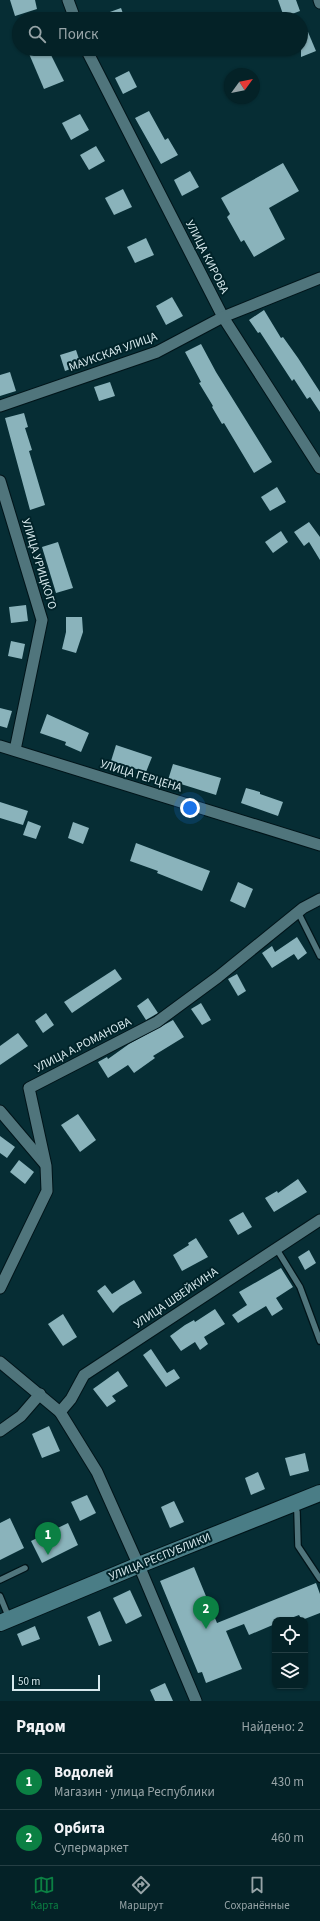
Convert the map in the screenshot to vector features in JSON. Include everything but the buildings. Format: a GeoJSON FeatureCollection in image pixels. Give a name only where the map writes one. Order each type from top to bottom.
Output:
{"type":"FeatureCollection","features":[{"type":"Feature","properties":{"kind":"main road","name":"УЛИЦА РЕСПУБЛИКИ"},"geometry":{"type":"LineString","coordinates":[[5,1622],[139,1565],[320,1493]]}},
{"type":"Feature","properties":{"kind":"street"},"geometry":{"type":"LineString","coordinates":[[68,0],[72,12]]}},
{"type":"Feature","properties":{"kind":"street"},"geometry":{"type":"LineString","coordinates":[[319,0],[320,4]]}},
{"type":"Feature","properties":{"kind":"street","name":"УЛИЦА КИРОВА"},"geometry":{"type":"LineString","coordinates":[[90,56],[223,317],[320,468]]}},
{"type":"Feature","properties":{"kind":"street","name":"МАУКСКАЯ УЛИЦА"},"geometry":{"type":"LineString","coordinates":[[0,406],[157,352],[223,317],[320,278]]}},
{"type":"Feature","properties":{"kind":"street","name":"УЛИЦА УРИЦКОГО"},"geometry":{"type":"LineString","coordinates":[[0,481],[42,620],[15,750]]}},
{"type":"Feature","properties":{"kind":"street","name":"УЛИЦА ГЕРЦЕНА"},"geometry":{"type":"LineString","coordinates":[[0,746],[320,845]]}},
{"type":"Feature","properties":{"kind":"street","name":"УЛИЦА А.РОМАНОВА"},"geometry":{"type":"LineString","coordinates":[[0,1288],[47,1191],[46,1166],[29,1088],[157,1022],[218,978],[298,912],[320,899]]}},
{"type":"Feature","properties":{"kind":"street"},"geometry":{"type":"LineString","coordinates":[[0,1111],[46,1166]]}},
{"type":"Feature","properties":{"kind":"street","name":"УЛИЦА ШВЕЙКИНА"},"geometry":{"type":"LineString","coordinates":[[60,1412],[71,1399],[84,1375],[320,1220]]}},
{"type":"Feature","properties":{"kind":"street"},"geometry":{"type":"LineString","coordinates":[[0,1362],[60,1412],[97,1472],[139,1565],[196,1701]]}},
{"type":"Feature","properties":{"kind":"street"},"geometry":{"type":"LineString","coordinates":[[0,1431],[21,1416],[40,1394]]}},
{"type":"Feature","properties":{"kind":"lane"},"geometry":{"type":"LineString","coordinates":[[298,912],[320,956]]}},
{"type":"Feature","properties":{"kind":"lane"},"geometry":{"type":"LineString","coordinates":[[276,1248],[300,1287],[320,1341]]}},
{"type":"Feature","properties":{"kind":"lane"},"geometry":{"type":"LineString","coordinates":[[294,1504],[297,1512],[298,1546],[320,1579]]}},
{"type":"Feature","properties":{"kind":"lane"},"geometry":{"type":"LineString","coordinates":[[0,1580],[25,1568]]}},
{"type":"Feature","properties":{"kind":"lane"},"geometry":{"type":"LineString","coordinates":[[0,1596],[5,1622]]}},
{"type":"Feature","properties":{"kind":"place","name":"Водолей"},"geometry":{"type":"Point","coordinates":[48,1555]}},
{"type":"Feature","properties":{"kind":"place","name":"Орбита"},"geometry":{"type":"Point","coordinates":[206,1629]}}]}
